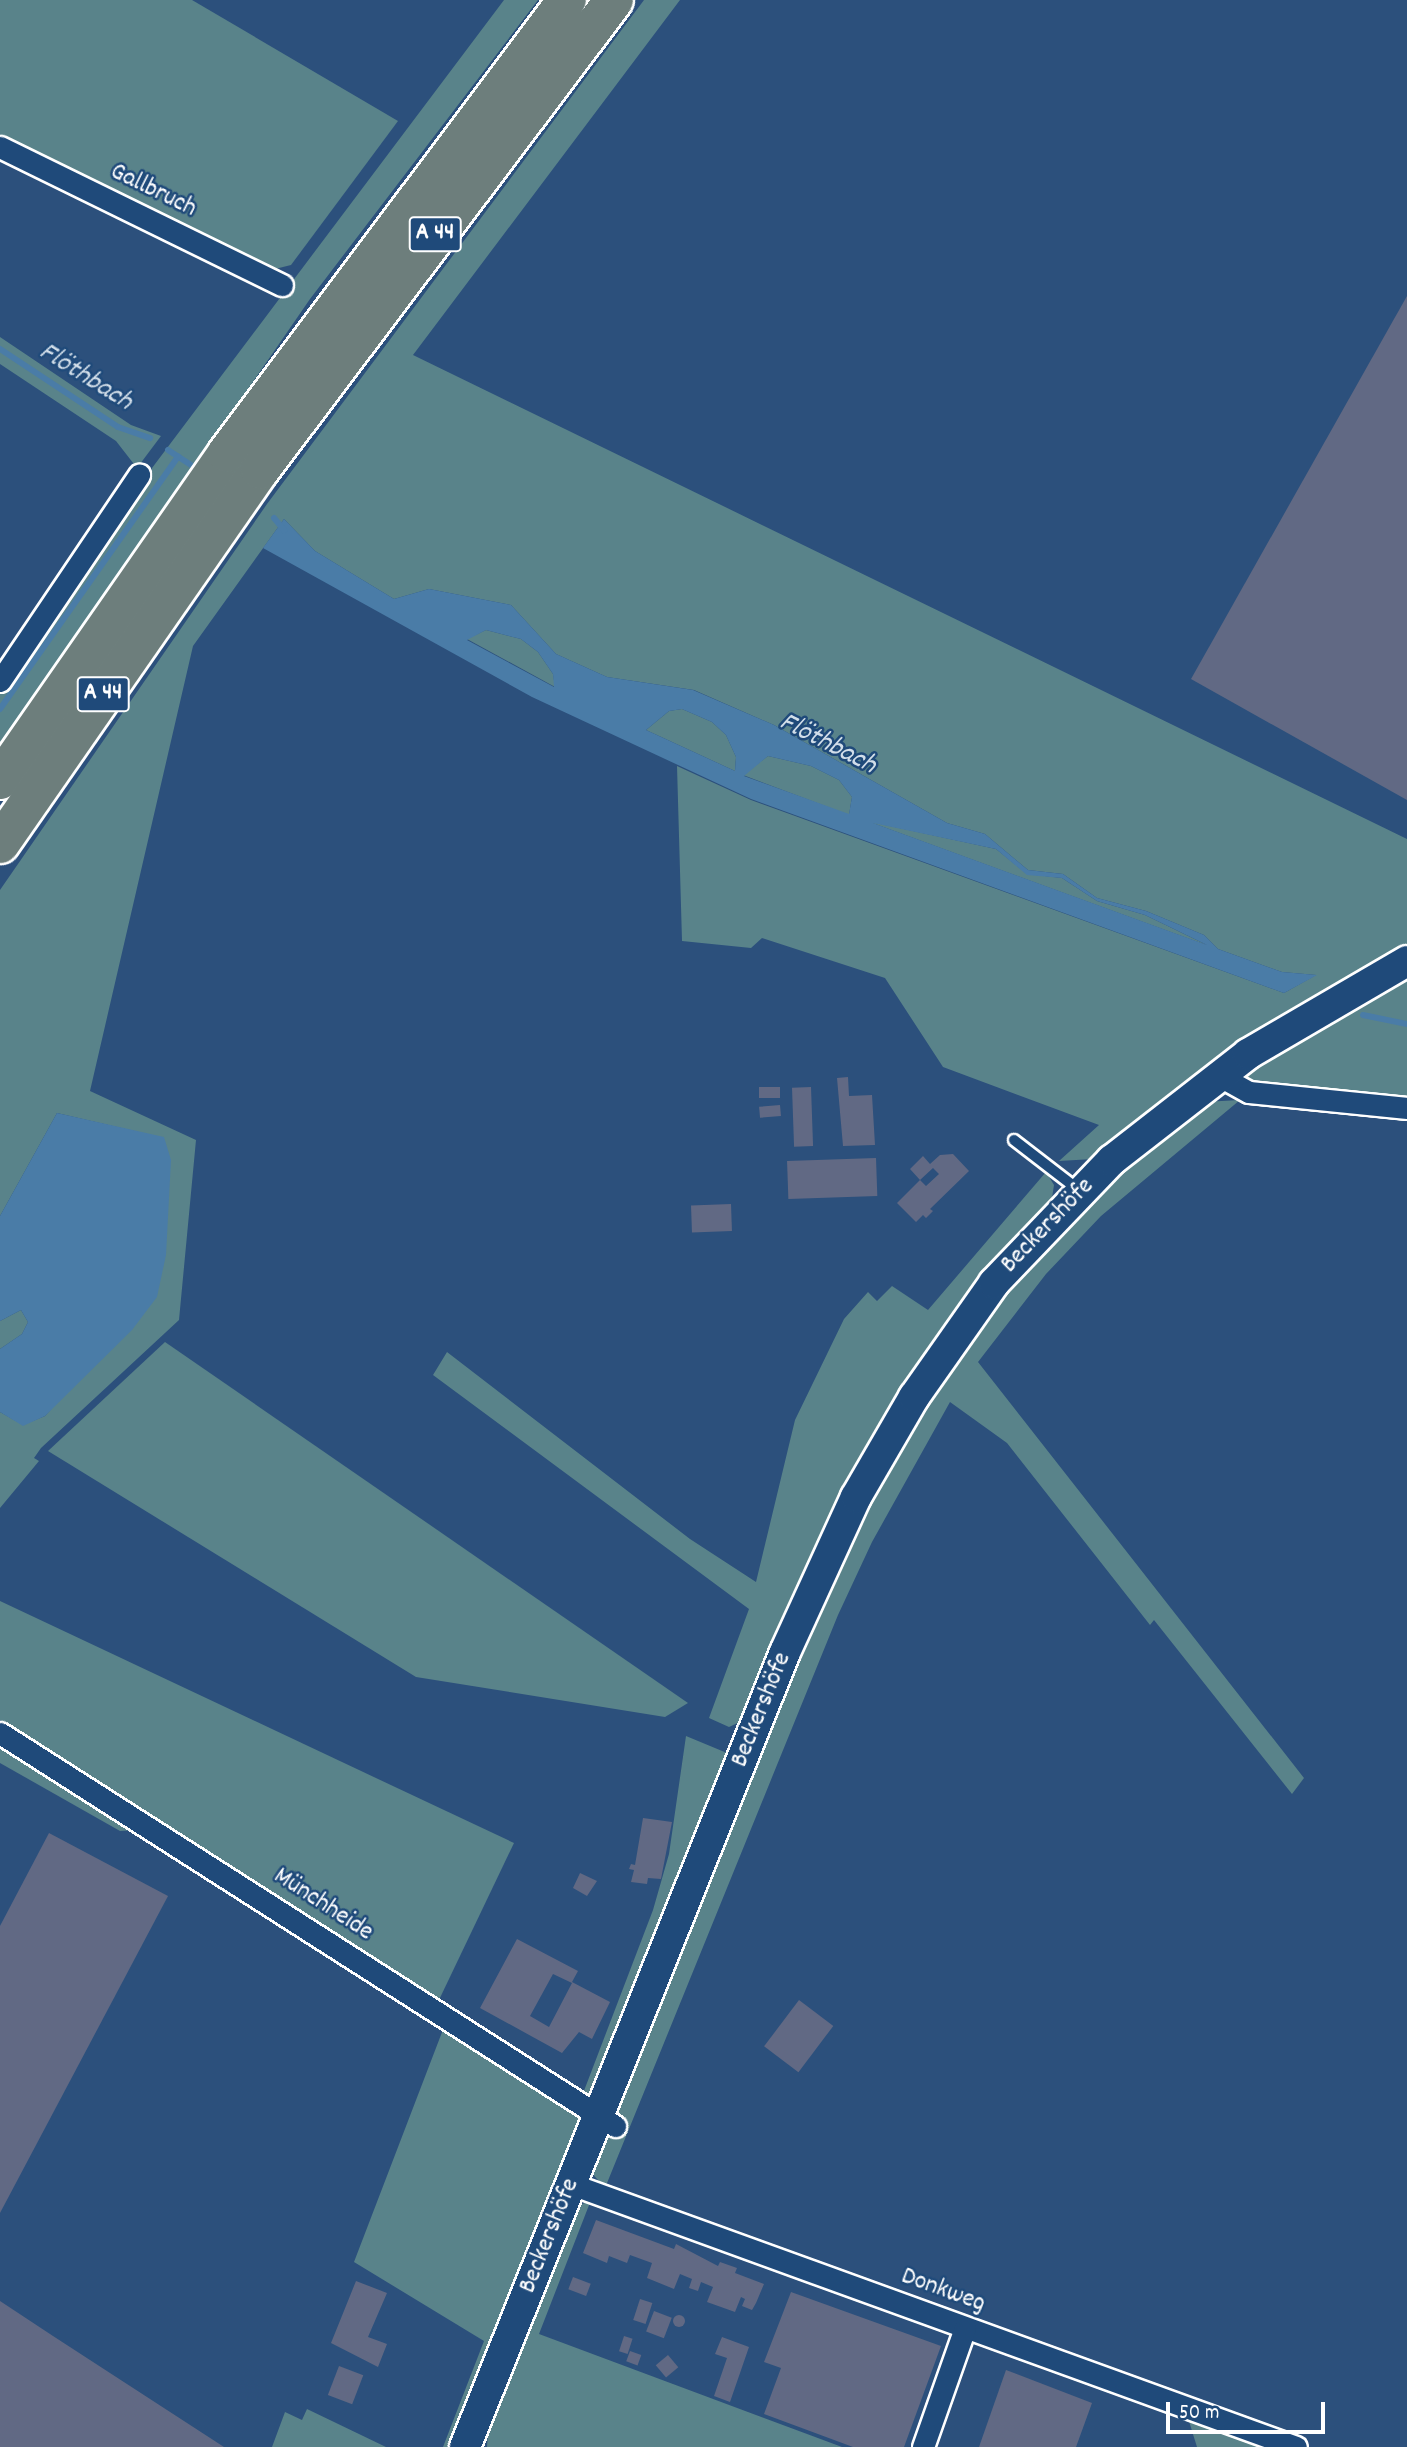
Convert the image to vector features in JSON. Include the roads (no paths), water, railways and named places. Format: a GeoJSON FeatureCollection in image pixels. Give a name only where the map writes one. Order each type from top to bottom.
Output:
{"type":"FeatureCollection","features":[{"type":"Feature","properties":{"kind":"highway","name":"A 44"},"geometry":{"type":"LineString","coordinates":[[0,844],[192,534],[227,453],[567,0]]}},
{"type":"Feature","properties":{"kind":"highway","name":"A 44"},"geometry":{"type":"LineString","coordinates":[[0,780],[192,534],[260,470],[614,0]]}},
{"type":"Feature","properties":{"kind":"street","name":"Gallbruch"},"geometry":{"type":"LineString","coordinates":[[0,147],[282,285]]}},
{"type":"Feature","properties":{"kind":"street"},"geometry":{"type":"LineString","coordinates":[[0,681],[139,475]]}},
{"type":"Feature","properties":{"kind":"street","name":"Beckershöfe"},"geometry":{"type":"LineString","coordinates":[[465,2447],[571,2184],[606,2121],[785,1653],[856,1497],[900,1419],[963,1324],[1009,1266],[1080,1191],[1218,1075],[1299,1022],[1407,961]]}},
{"type":"Feature","properties":{"kind":"street"},"geometry":{"type":"LineString","coordinates":[[1218,1075],[1236,1087],[1258,1093],[1407,1108]]}},
{"type":"Feature","properties":{"kind":"street","name":"Münchheide"},"geometry":{"type":"LineString","coordinates":[[0,1733],[606,2121]]}},
{"type":"Feature","properties":{"kind":"street","name":"Donkweg"},"geometry":{"type":"LineString","coordinates":[[571,2184],[1296,2447]]}},
{"type":"Feature","properties":{"kind":"street"},"geometry":{"type":"LineString","coordinates":[[923,2447],[965,2329]]}},
{"type":"Feature","properties":{"kind":"lane"},"geometry":{"type":"LineString","coordinates":[[1014,1140],[1080,1191]]}},
{"type":"Feature","properties":{"kind":"water"},"geometry":{"type":"Polygon","coordinates":[[[284,519],[315,551],[394,599],[429,589],[511,605],[556,654],[607,677],[693,690],[774,725],[947,823],[985,834],[1028,870],[1063,874],[1097,898],[1146,911],[1204,935],[1218,949],[1282,972],[1317,975],[1284,993],[751,799],[532,697],[263,548],[284,519]],[[486,630],[467,640],[554,687],[553,674],[538,652],[521,639],[486,630]],[[682,709],[669,711],[646,730],[735,771],[736,757],[726,735],[712,722],[682,709]],[[768,756],[744,776],[849,814],[852,797],[839,780],[811,766],[768,756]],[[873,823],[1207,945],[1145,915],[1097,901],[1062,878],[1027,875],[996,849],[873,823]]]}},
{"type":"Feature","properties":{"kind":"water"},"geometry":{"type":"Polygon","coordinates":[[[57,1113],[164,1137],[171,1160],[166,1255],[157,1297],[132,1330],[45,1416],[23,1426],[0,1412],[0,1349],[22,1334],[28,1322],[21,1310],[0,1321],[0,1216],[57,1113]]]}},
{"type":"Feature","properties":{"kind":"waterway","name":"Flöthbach"},"geometry":{"type":"LineString","coordinates":[[0,349],[118,427],[150,438]]}},
{"type":"Feature","properties":{"kind":"waterway","name":"Flöthbach"},"geometry":{"type":"LineString","coordinates":[[168,450],[191,465]]}},
{"type":"Feature","properties":{"kind":"waterway"},"geometry":{"type":"LineString","coordinates":[[0,709],[178,457]]}},
{"type":"Feature","properties":{"kind":"waterway","name":"Flöthbach"},"geometry":{"type":"LineString","coordinates":[[274,518],[284,530]]}},
{"type":"Feature","properties":{"kind":"waterway","name":"Flöthbach"},"geometry":{"type":"LineString","coordinates":[[1363,1015],[1407,1024]]}}]}
